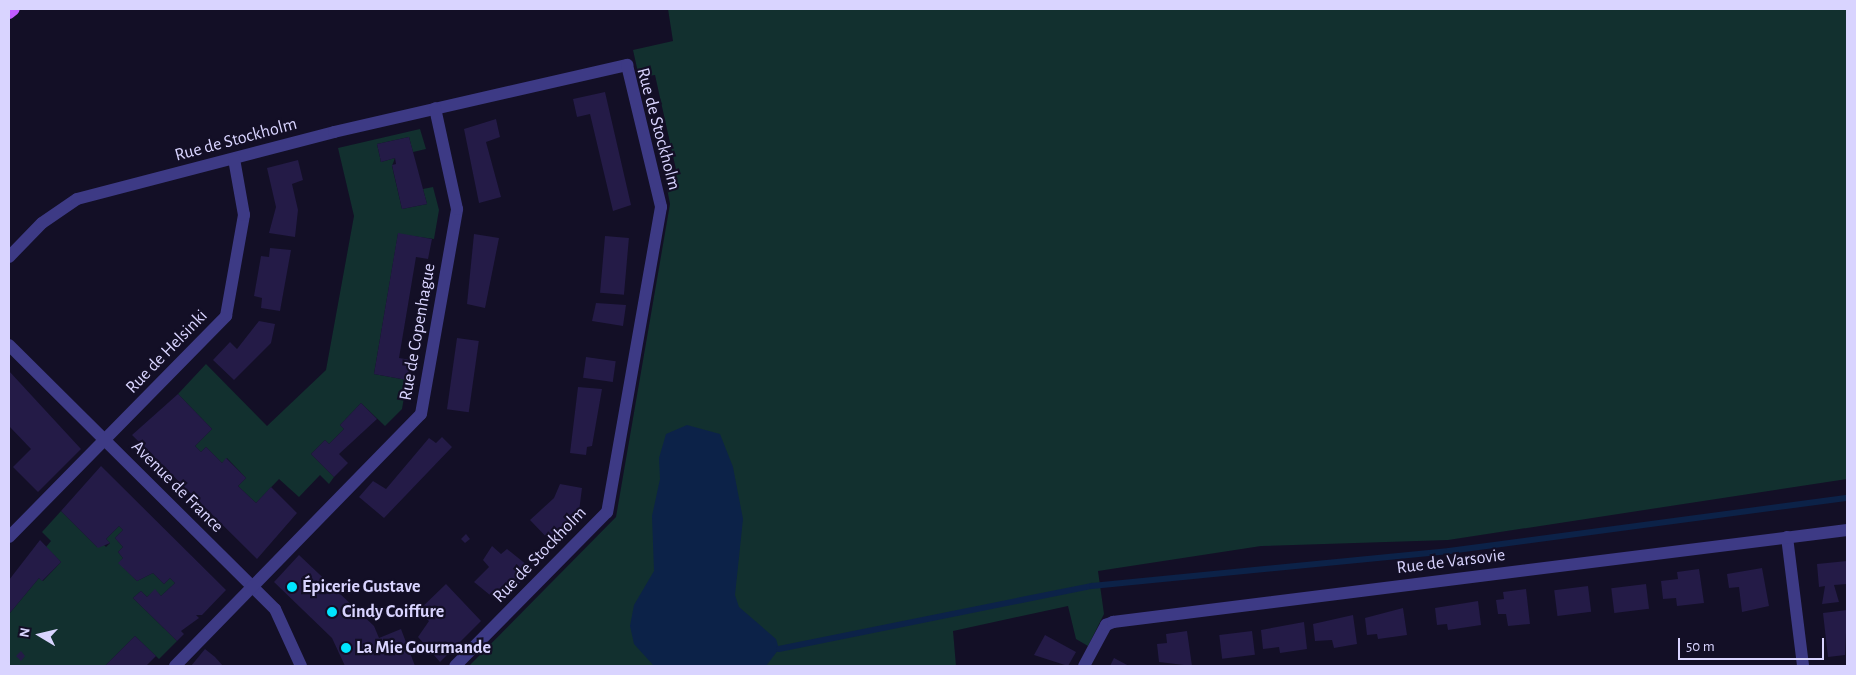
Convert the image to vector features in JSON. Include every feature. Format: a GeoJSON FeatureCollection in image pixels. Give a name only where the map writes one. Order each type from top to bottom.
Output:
{"type":"FeatureCollection","features":[{"type":"Feature","properties":{"kind":"main road"},"geometry":{"type":"LineString","coordinates":[[9,13],[14,9]]}},
{"type":"Feature","properties":{"kind":"street","name":"Rue de Stockholm"},"geometry":{"type":"LineString","coordinates":[[9,258],[42,222],[77,199],[436,108],[627,64],[661,208],[607,512],[455,666]]}},
{"type":"Feature","properties":{"kind":"street","name":"Rue de Copenhague"},"geometry":{"type":"LineString","coordinates":[[175,666],[254,588],[421,414],[457,209],[436,108]]}},
{"type":"Feature","properties":{"kind":"street","name":"Rue de Helsinki"},"geometry":{"type":"LineString","coordinates":[[9,538],[226,316],[244,215],[234,159]]}},
{"type":"Feature","properties":{"kind":"street","name":"Avenue de France"},"geometry":{"type":"LineString","coordinates":[[9,345],[275,609],[301,666]]}},
{"type":"Feature","properties":{"kind":"street","name":"Rue de Varsovie"},"geometry":{"type":"LineString","coordinates":[[1084,666],[1106,625],[1113,622],[1847,530]]}},
{"type":"Feature","properties":{"kind":"street"},"geometry":{"type":"LineString","coordinates":[[1787,537],[1803,666]]}},
{"type":"Feature","properties":{"kind":"green space"},"geometry":{"type":"Polygon","coordinates":[[[668,9],[1847,9],[1847,479],[1448,540],[1261,546],[1098,571],[1104,614],[1088,646],[1076,639],[1068,606],[953,631],[956,666],[469,666],[616,517],[670,204],[665,178],[677,174],[655,75],[639,77],[633,50],[673,41],[668,9]]]}},
{"type":"Feature","properties":{"kind":"green space"},"geometry":{"type":"Polygon","coordinates":[[[420,129],[426,149],[413,152],[409,137],[377,144],[381,162],[395,158],[392,166],[402,209],[427,204],[423,189],[433,187],[439,210],[434,239],[398,234],[374,374],[407,380],[402,409],[385,426],[361,403],[340,425],[344,429],[329,444],[325,440],[311,454],[334,477],[329,484],[320,475],[299,497],[279,479],[256,503],[238,486],[246,478],[227,458],[222,463],[206,447],[201,452],[195,446],[212,429],[178,394],[206,364],[267,426],[326,370],[354,216],[338,148],[420,129]]]}},
{"type":"Feature","properties":{"kind":"green space"},"geometry":{"type":"Polygon","coordinates":[[[61,511],[97,547],[102,543],[106,547],[110,543],[106,539],[119,526],[123,530],[115,538],[123,547],[118,552],[123,558],[119,563],[137,581],[153,573],[164,584],[170,578],[175,583],[161,596],[155,590],[147,597],[141,591],[133,598],[177,641],[159,659],[135,636],[105,666],[9,666],[9,614],[39,578],[43,581],[61,562],[46,547],[51,541],[42,532],[61,511]]]}},
{"type":"Feature","properties":{"kind":"water"},"geometry":{"type":"Polygon","coordinates":[[[687,425],[720,434],[733,467],[743,519],[735,595],[739,607],[776,639],[779,649],[766,666],[654,666],[634,644],[630,626],[634,605],[654,571],[652,516],[660,479],[659,458],[666,434],[687,425]]]}},
{"type":"Feature","properties":{"kind":"building"},"geometry":{"type":"Polygon","coordinates":[[[605,92],[631,205],[613,211],[590,114],[577,117],[573,99],[605,92]]]}},
{"type":"Feature","properties":{"kind":"building"},"geometry":{"type":"Polygon","coordinates":[[[496,119],[500,137],[486,142],[501,197],[479,203],[464,129],[496,119]]]}},
{"type":"Feature","properties":{"kind":"building"},"geometry":{"type":"Polygon","coordinates":[[[409,137],[427,204],[402,209],[392,165],[396,164],[395,158],[381,162],[377,144],[409,137]]]}},
{"type":"Feature","properties":{"kind":"building"},"geometry":{"type":"Polygon","coordinates":[[[298,160],[303,180],[292,184],[298,210],[295,237],[269,233],[276,207],[267,168],[298,160]]]}},
{"type":"Feature","properties":{"kind":"building"},"geometry":{"type":"Polygon","coordinates":[[[398,233],[432,239],[428,259],[416,257],[399,358],[411,360],[407,380],[374,374],[398,233]]]}},
{"type":"Feature","properties":{"kind":"building"},"geometry":{"type":"Polygon","coordinates":[[[474,234],[499,238],[485,308],[467,304],[474,234]]]}},
{"type":"Feature","properties":{"kind":"building"},"geometry":{"type":"Polygon","coordinates":[[[605,236],[629,238],[624,295],[600,293],[605,236]]]}},
{"type":"Feature","properties":{"kind":"building"},"geometry":{"type":"Polygon","coordinates":[[[270,248],[291,250],[280,311],[261,308],[262,298],[254,296],[261,256],[269,257],[270,248]]]}},
{"type":"Feature","properties":{"kind":"building"},"geometry":{"type":"Polygon","coordinates":[[[596,303],[626,305],[623,326],[592,321],[596,303]]]}},
{"type":"Feature","properties":{"kind":"building"},"geometry":{"type":"Polygon","coordinates":[[[259,321],[275,324],[271,343],[234,380],[213,360],[230,342],[237,349],[259,321]]]}},
{"type":"Feature","properties":{"kind":"building"},"geometry":{"type":"Polygon","coordinates":[[[457,338],[479,341],[469,412],[447,409],[457,338]]]}},
{"type":"Feature","properties":{"kind":"building"},"geometry":{"type":"Polygon","coordinates":[[[586,357],[616,361],[613,382],[583,378],[586,357]]]}},
{"type":"Feature","properties":{"kind":"building"},"geometry":{"type":"Polygon","coordinates":[[[9,371],[81,449],[38,492],[13,467],[31,449],[9,426],[9,371]]]}},
{"type":"Feature","properties":{"kind":"building"},"geometry":{"type":"Polygon","coordinates":[[[578,387],[602,389],[592,446],[587,447],[586,455],[570,453],[578,387]]]}},
{"type":"Feature","properties":{"kind":"building"},"geometry":{"type":"Polygon","coordinates":[[[178,394],[212,429],[195,446],[201,452],[206,447],[222,463],[226,458],[246,478],[238,486],[256,503],[271,487],[297,513],[257,559],[132,435],[178,394]]]}},
{"type":"Feature","properties":{"kind":"building"},"geometry":{"type":"Polygon","coordinates":[[[361,403],[377,419],[339,454],[348,463],[334,477],[311,454],[325,440],[329,444],[344,429],[340,425],[361,403]]]}},
{"type":"Feature","properties":{"kind":"building"},"geometry":{"type":"Polygon","coordinates":[[[442,437],[452,447],[384,518],[359,497],[373,481],[386,489],[429,438],[436,443],[442,437]]]}},
{"type":"Feature","properties":{"kind":"building"},"geometry":{"type":"Polygon","coordinates":[[[101,466],[226,590],[202,615],[196,615],[199,618],[181,631],[184,634],[177,641],[133,598],[141,591],[147,597],[155,589],[161,596],[175,583],[170,578],[164,584],[153,573],[137,581],[118,563],[123,558],[118,552],[123,547],[115,538],[123,530],[119,526],[106,539],[110,543],[98,548],[61,511],[101,466]]]}},
{"type":"Feature","properties":{"kind":"building"},"geometry":{"type":"Polygon","coordinates":[[[560,484],[582,488],[578,519],[552,543],[530,520],[554,498],[560,484]]]}},
{"type":"Feature","properties":{"kind":"building"},"geometry":{"type":"Polygon","coordinates":[[[466,534],[470,539],[465,543],[461,539],[466,534]]]}},
{"type":"Feature","properties":{"kind":"building"},"geometry":{"type":"Polygon","coordinates":[[[40,540],[61,562],[42,581],[39,578],[9,614],[9,580],[40,540]]]}},
{"type":"Feature","properties":{"kind":"building"},"geometry":{"type":"Polygon","coordinates":[[[492,546],[501,554],[507,549],[532,569],[501,604],[474,582],[489,567],[483,560],[492,546]]]}},
{"type":"Feature","properties":{"kind":"building"},"geometry":{"type":"Polygon","coordinates":[[[299,555],[374,626],[379,638],[401,629],[415,666],[345,666],[332,638],[274,582],[299,555]]]}},
{"type":"Feature","properties":{"kind":"building"},"geometry":{"type":"Polygon","coordinates":[[[1847,561],[1847,584],[1834,585],[1839,602],[1822,604],[1825,586],[1819,587],[1817,564],[1847,561]]]}},
{"type":"Feature","properties":{"kind":"building"},"geometry":{"type":"Polygon","coordinates":[[[1762,568],[1769,606],[1742,612],[1739,587],[1729,588],[1727,574],[1762,568]]]}},
{"type":"Feature","properties":{"kind":"building"},"geometry":{"type":"Polygon","coordinates":[[[1699,569],[1704,603],[1677,606],[1676,598],[1663,599],[1661,581],[1678,579],[1677,572],[1699,569]]]}},
{"type":"Feature","properties":{"kind":"building"},"geometry":{"type":"Polygon","coordinates":[[[446,584],[481,621],[440,662],[418,637],[429,621],[418,611],[446,584]]]}},
{"type":"Feature","properties":{"kind":"building"},"geometry":{"type":"Polygon","coordinates":[[[1646,584],[1649,609],[1614,613],[1611,588],[1646,584]]]}},
{"type":"Feature","properties":{"kind":"building"},"geometry":{"type":"Polygon","coordinates":[[[1588,586],[1591,612],[1557,616],[1554,590],[1588,586]]]}},
{"type":"Feature","properties":{"kind":"building"},"geometry":{"type":"Polygon","coordinates":[[[1526,589],[1530,624],[1508,626],[1506,614],[1498,614],[1496,600],[1504,599],[1503,592],[1526,589]]]}},
{"type":"Feature","properties":{"kind":"building"},"geometry":{"type":"Polygon","coordinates":[[[1478,601],[1481,625],[1448,630],[1447,624],[1437,625],[1435,608],[1478,601]]]}},
{"type":"Feature","properties":{"kind":"building"},"geometry":{"type":"Polygon","coordinates":[[[1403,608],[1407,635],[1378,639],[1377,634],[1367,635],[1365,618],[1403,608]]]}},
{"type":"Feature","properties":{"kind":"building"},"geometry":{"type":"Polygon","coordinates":[[[1847,610],[1845,655],[1828,657],[1823,613],[1847,610]]]}},
{"type":"Feature","properties":{"kind":"building"},"geometry":{"type":"Polygon","coordinates":[[[1353,615],[1357,644],[1334,648],[1332,640],[1315,641],[1313,624],[1353,615]]]}},
{"type":"Feature","properties":{"kind":"building"},"geometry":{"type":"Polygon","coordinates":[[[1304,622],[1307,649],[1280,653],[1279,647],[1263,649],[1261,630],[1304,622]]]}},
{"type":"Feature","properties":{"kind":"building"},"geometry":{"type":"Polygon","coordinates":[[[1187,631],[1192,666],[1159,662],[1157,644],[1167,643],[1166,634],[1187,631]]]}},
{"type":"Feature","properties":{"kind":"building"},"geometry":{"type":"Polygon","coordinates":[[[1252,631],[1255,655],[1222,659],[1219,635],[1252,631]]]}},
{"type":"Feature","properties":{"kind":"building"},"geometry":{"type":"Polygon","coordinates":[[[1045,635],[1076,652],[1068,666],[1034,655],[1045,635]]]}},
{"type":"Feature","properties":{"kind":"building"},"geometry":{"type":"Polygon","coordinates":[[[135,636],[156,656],[146,666],[105,666],[135,636]]]}},
{"type":"Feature","properties":{"kind":"building"},"geometry":{"type":"Polygon","coordinates":[[[205,649],[215,657],[223,666],[191,666],[205,649]]]}},
{"type":"Feature","properties":{"kind":"building"},"geometry":{"type":"Polygon","coordinates":[[[21,651],[25,656],[21,661],[16,656],[21,651]]]}},
{"type":"Feature","properties":{"kind":"building"},"geometry":{"type":"Polygon","coordinates":[[[1114,658],[1129,666],[1110,666],[1114,658]]]}},
{"type":"Feature","properties":{"kind":"waterway"},"geometry":{"type":"LineString","coordinates":[[779,649],[1092,586],[1449,551],[1847,498]]}},
{"type":"Feature","properties":{"kind":"place","name":"Épicerie Gustave"},"geometry":{"type":"Point","coordinates":[292,587]}},
{"type":"Feature","properties":{"kind":"place","name":"Cindy Coiffure"},"geometry":{"type":"Point","coordinates":[332,612]}},
{"type":"Feature","properties":{"kind":"place","name":"La Mie Gourmande"},"geometry":{"type":"Point","coordinates":[346,648]}}]}
